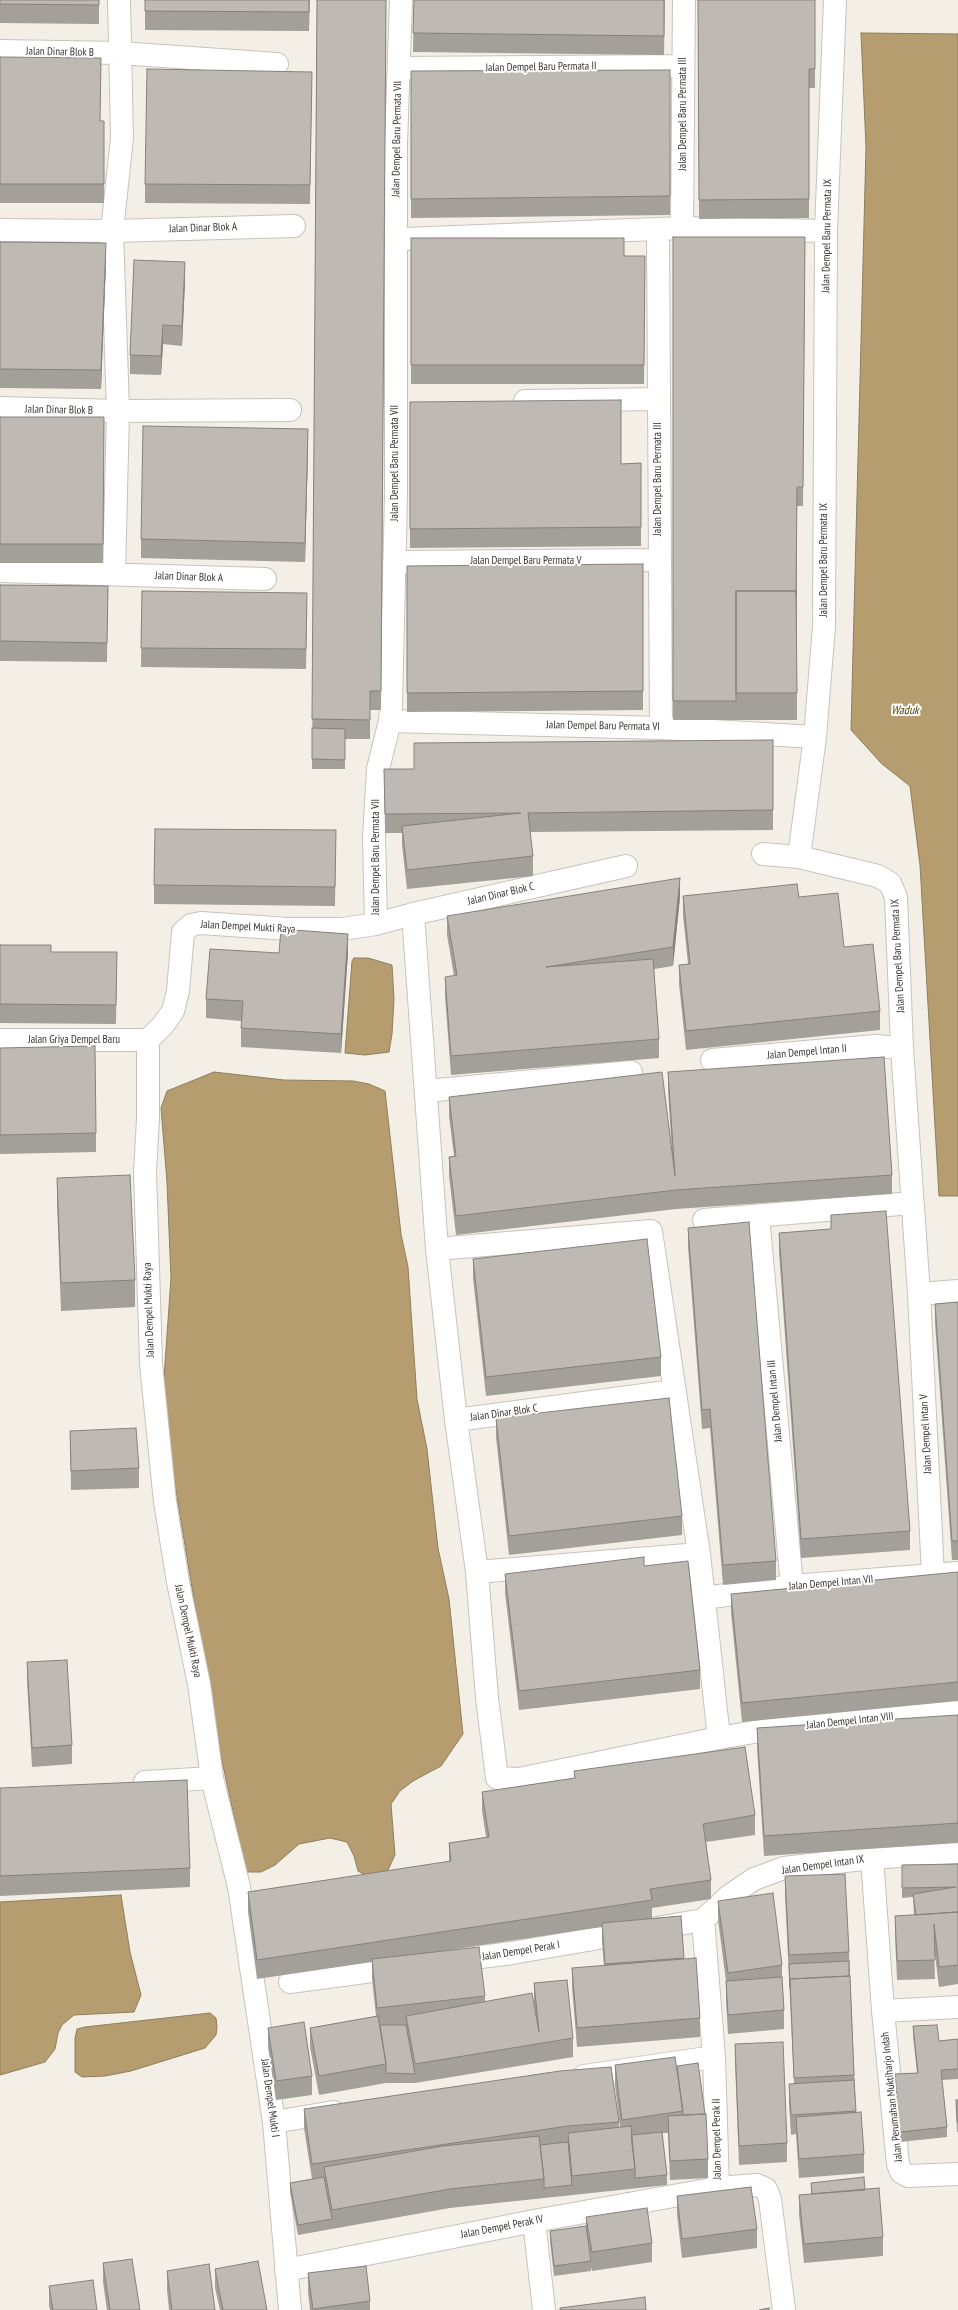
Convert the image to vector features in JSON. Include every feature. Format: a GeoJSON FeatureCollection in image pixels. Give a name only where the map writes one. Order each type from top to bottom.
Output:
{"type":"FeatureCollection","features":[{"type":"Feature","properties":{"kind":"street"},"geometry":{"type":"LineString","coordinates":[[0,571],[114,574],[118,411],[112,231],[122,138],[119,0]]}},
{"type":"Feature","properties":{"kind":"street","name":"Jalan Dempel Baru Permata VII"},"geometry":{"type":"LineString","coordinates":[[376,924],[374,837],[378,769],[390,721],[394,562],[396,143],[401,0]]}},
{"type":"Feature","properties":{"kind":"street","name":"Jalan Dempel Baru Permata III"},"geometry":{"type":"LineString","coordinates":[[682,228],[682,66],[684,0]]}},
{"type":"Feature","properties":{"kind":"street","name":"Jalan Dempel Baru Permata IX"},"geometry":{"type":"LineString","coordinates":[[835,0],[826,231],[824,626],[815,737],[799,856],[878,876],[890,883],[896,897],[902,1048],[912,1203]]}},
{"type":"Feature","properties":{"kind":"street","name":"Jalan Dinar Blok B"},"geometry":{"type":"LineString","coordinates":[[0,50],[120,53]]}},
{"type":"Feature","properties":{"kind":"street"},"geometry":{"type":"LineString","coordinates":[[120,53],[277,64]]}},
{"type":"Feature","properties":{"kind":"street","name":"Jalan Dempel Baru Permata II"},"geometry":{"type":"LineString","coordinates":[[399,68],[682,66]]}},
{"type":"Feature","properties":{"kind":"street","name":"Jalan Dinar Blok A"},"geometry":{"type":"LineString","coordinates":[[112,231],[294,226]]}},
{"type":"Feature","properties":{"kind":"street"},"geometry":{"type":"LineString","coordinates":[[395,239],[682,228],[826,231]]}},
{"type":"Feature","properties":{"kind":"street"},"geometry":{"type":"LineString","coordinates":[[0,230],[112,231]]}},
{"type":"Feature","properties":{"kind":"street","name":"Jalan Dempel Baru Permata III"},"geometry":{"type":"LineString","coordinates":[[658,230],[660,728]]}},
{"type":"Feature","properties":{"kind":"street"},"geometry":{"type":"LineString","coordinates":[[507,401],[658,399]]}},
{"type":"Feature","properties":{"kind":"street"},"geometry":{"type":"LineString","coordinates":[[395,403],[419,403]]}},
{"type":"Feature","properties":{"kind":"street","name":"Jalan Dinar Blok B"},"geometry":{"type":"LineString","coordinates":[[0,408],[118,411]]}},
{"type":"Feature","properties":{"kind":"street"},"geometry":{"type":"LineString","coordinates":[[118,411],[290,410]]}},
{"type":"Feature","properties":{"kind":"street","name":"Jalan Dempel Baru Permata V"},"geometry":{"type":"LineString","coordinates":[[394,562],[659,560]]}},
{"type":"Feature","properties":{"kind":"street","name":"Jalan Dinar Blok A"},"geometry":{"type":"LineString","coordinates":[[114,574],[265,579]]}},
{"type":"Feature","properties":{"kind":"street","name":"Jalan Dempel Baru Permata VI"},"geometry":{"type":"LineString","coordinates":[[390,721],[660,728],[815,737]]}},
{"type":"Feature","properties":{"kind":"street"},"geometry":{"type":"LineString","coordinates":[[763,854],[799,856]]}},
{"type":"Feature","properties":{"kind":"street","name":"Jalan Dinar Blok C"},"geometry":{"type":"LineString","coordinates":[[376,924],[413,914],[626,866]]}},
{"type":"Feature","properties":{"kind":"street","name":"Jalan Dinar Blok C"},"geometry":{"type":"LineString","coordinates":[[413,914],[413,944],[426,1091],[437,1249],[456,1420],[674,1390]]}},
{"type":"Feature","properties":{"kind":"street","name":"Jalan Dempel Mukti Raya"},"geometry":{"type":"LineString","coordinates":[[239,1887],[212,1778],[199,1684],[178,1582],[166,1502],[151,1364],[145,1171],[148,1119],[148,1040],[163,1025],[173,1011],[178,991],[183,932],[191,925],[201,923],[288,929],[342,929],[376,924]]}},
{"type":"Feature","properties":{"kind":"street","name":"Jalan Griya Dempel Baru"},"geometry":{"type":"LineString","coordinates":[[0,1040],[148,1040]]}},
{"type":"Feature","properties":{"kind":"street","name":"Jalan Dempel Intan II"},"geometry":{"type":"LineString","coordinates":[[712,1060],[875,1046],[902,1048]]}},
{"type":"Feature","properties":{"kind":"street"},"geometry":{"type":"LineString","coordinates":[[426,1091],[631,1072]]}},
{"type":"Feature","properties":{"kind":"street"},"geometry":{"type":"LineString","coordinates":[[704,1220],[912,1203]]}},
{"type":"Feature","properties":{"kind":"street","name":"Jalan Dempel Intan V"},"geometry":{"type":"LineString","coordinates":[[912,1203],[919,1294],[933,1575]]}},
{"type":"Feature","properties":{"kind":"street","name":"Jalan Dempel Intan III"},"geometry":{"type":"LineString","coordinates":[[758,1216],[792,1586]]}},
{"type":"Feature","properties":{"kind":"street"},"geometry":{"type":"LineString","coordinates":[[437,1249],[651,1232],[699,1554],[719,1738]]}},
{"type":"Feature","properties":{"kind":"street"},"geometry":{"type":"LineString","coordinates":[[919,1294],[958,1292]]}},
{"type":"Feature","properties":{"kind":"street"},"geometry":{"type":"LineString","coordinates":[[456,1420],[477,1572],[699,1554]]}},
{"type":"Feature","properties":{"kind":"street","name":"Jalan Dempel Intan VIII"},"geometry":{"type":"LineString","coordinates":[[477,1572],[487,1698],[497,1778],[518,1779],[719,1738],[777,1728],[958,1710]]}},
{"type":"Feature","properties":{"kind":"street","name":"Jalan Dempel Intan VII"},"geometry":{"type":"LineString","coordinates":[[704,1598],[792,1586],[958,1573]]}},
{"type":"Feature","properties":{"kind":"street"},"geometry":{"type":"LineString","coordinates":[[126,1783],[212,1778]]}},
{"type":"Feature","properties":{"kind":"street","name":"Jalan Dempel Intan IX"},"geometry":{"type":"LineString","coordinates":[[703,1920],[729,1896],[754,1879],[784,1868],[872,1858],[958,1852]]}},
{"type":"Feature","properties":{"kind":"street","name":"Jalan Perumahan Muktiharjo Indah"},"geometry":{"type":"LineString","coordinates":[[872,1858],[883,2011],[898,2164],[901,2172],[908,2176],[958,2174]]}},
{"type":"Feature","properties":{"kind":"street","name":"Jalan Dempel Mukti I"},"geometry":{"type":"LineString","coordinates":[[239,1887],[274,2122],[290,2310]]}},
{"type":"Feature","properties":{"kind":"street","name":"Jalan Dempel Perak I"},"geometry":{"type":"LineString","coordinates":[[290,1982],[512,1953],[703,1920]]}},
{"type":"Feature","properties":{"kind":"street","name":"Jalan Dempel Perak II"},"geometry":{"type":"LineString","coordinates":[[703,1920],[714,2057],[718,2188],[757,2185],[766,2189],[770,2199],[784,2310]]}},
{"type":"Feature","properties":{"kind":"street"},"geometry":{"type":"LineString","coordinates":[[883,2011],[958,2007]]}},
{"type":"Feature","properties":{"kind":"street"},"geometry":{"type":"LineString","coordinates":[[565,2079],[714,2057]]}},
{"type":"Feature","properties":{"kind":"street"},"geometry":{"type":"LineString","coordinates":[[274,2122],[352,2110]]}},
{"type":"Feature","properties":{"kind":"street","name":"Jalan Dempel Perak IV"},"geometry":{"type":"LineString","coordinates":[[286,2270],[534,2221],[718,2188]]}},
{"type":"Feature","properties":{"kind":"street"},"geometry":{"type":"LineString","coordinates":[[534,2221],[544,2310]]}},
{"type":"Feature","properties":{"kind":"water","name":"Waduk"},"geometry":{"type":"Polygon","coordinates":[[[861,33],[958,34],[958,1196],[939,1196],[920,865],[910,786],[882,764],[851,730],[866,147],[861,33]]]}},
{"type":"Feature","properties":{"kind":"water"},"geometry":{"type":"Polygon","coordinates":[[[354,958],[368,958],[392,965],[394,999],[392,1034],[389,1052],[365,1055],[345,1053],[352,961],[354,958]]]}},
{"type":"Feature","properties":{"kind":"water"},"geometry":{"type":"Polygon","coordinates":[[[214,1072],[284,1080],[353,1081],[369,1084],[385,1091],[401,1234],[408,1267],[417,1399],[427,1449],[438,1548],[449,1599],[463,1734],[441,1766],[413,1781],[400,1791],[391,1804],[395,1855],[388,1870],[373,1879],[358,1871],[354,1856],[347,1842],[330,1838],[299,1844],[275,1865],[261,1872],[246,1872],[216,1733],[162,1406],[171,1278],[167,1182],[161,1108],[167,1091],[214,1072]]]}},
{"type":"Feature","properties":{"kind":"water"},"geometry":{"type":"Polygon","coordinates":[[[121,1895],[130,1952],[141,1995],[134,2012],[74,2015],[62,2025],[58,2033],[55,2049],[45,2062],[0,2075],[0,1902],[121,1895]]]}},
{"type":"Feature","properties":{"kind":"water"},"geometry":{"type":"Polygon","coordinates":[[[210,2013],[216,2018],[216,2035],[205,2048],[131,2071],[105,2076],[82,2077],[75,2072],[75,2038],[77,2029],[210,2013]]]}},
{"type":"Feature","properties":{"kind":"building"},"geometry":{"type":"Polygon","coordinates":[[[0,0],[99,0],[99,5],[0,4],[0,0]]]}},
{"type":"Feature","properties":{"kind":"building"},"geometry":{"type":"Polygon","coordinates":[[[145,0],[309,0],[309,12],[145,11],[145,0]]]}},
{"type":"Feature","properties":{"kind":"building"},"geometry":{"type":"Polygon","coordinates":[[[317,0],[386,0],[381,691],[370,691],[370,720],[312,719],[317,0]]]}},
{"type":"Feature","properties":{"kind":"building"},"geometry":{"type":"Polygon","coordinates":[[[414,0],[664,0],[664,36],[413,33],[414,0]]]}},
{"type":"Feature","properties":{"kind":"building"},"geometry":{"type":"Polygon","coordinates":[[[698,0],[815,0],[815,69],[809,69],[809,199],[699,200],[698,0]]]}},
{"type":"Feature","properties":{"kind":"building"},"geometry":{"type":"Polygon","coordinates":[[[0,57],[101,58],[100,121],[104,121],[104,184],[0,184],[0,57]]]}},
{"type":"Feature","properties":{"kind":"building"},"geometry":{"type":"Polygon","coordinates":[[[147,69],[312,72],[310,185],[145,184],[147,69]]]}},
{"type":"Feature","properties":{"kind":"building"},"geometry":{"type":"Polygon","coordinates":[[[670,70],[670,196],[411,199],[411,71],[670,70]]]}},
{"type":"Feature","properties":{"kind":"building"},"geometry":{"type":"Polygon","coordinates":[[[673,237],[805,237],[803,487],[797,487],[796,597],[796,591],[736,591],[736,701],[673,701],[673,237]]]}},
{"type":"Feature","properties":{"kind":"building"},"geometry":{"type":"Polygon","coordinates":[[[411,238],[624,238],[624,256],[645,256],[644,365],[411,365],[411,238]]]}},
{"type":"Feature","properties":{"kind":"building"},"geometry":{"type":"Polygon","coordinates":[[[0,242],[106,243],[101,370],[0,369],[0,242]]]}},
{"type":"Feature","properties":{"kind":"building"},"geometry":{"type":"Polygon","coordinates":[[[134,260],[185,262],[182,326],[163,325],[161,356],[130,355],[134,260]]]}},
{"type":"Feature","properties":{"kind":"building"},"geometry":{"type":"Polygon","coordinates":[[[621,400],[621,464],[641,463],[641,527],[410,529],[410,402],[621,400]]]}},
{"type":"Feature","properties":{"kind":"building"},"geometry":{"type":"Polygon","coordinates":[[[0,417],[104,417],[103,544],[0,544],[0,417]]]}},
{"type":"Feature","properties":{"kind":"building"},"geometry":{"type":"Polygon","coordinates":[[[143,426],[308,429],[305,543],[141,539],[143,426]]]}},
{"type":"Feature","properties":{"kind":"building"},"geometry":{"type":"Polygon","coordinates":[[[643,564],[643,691],[407,693],[407,566],[643,564]]]}},
{"type":"Feature","properties":{"kind":"building"},"geometry":{"type":"Polygon","coordinates":[[[0,585],[108,586],[107,643],[0,641],[0,585]]]}},
{"type":"Feature","properties":{"kind":"building"},"geometry":{"type":"Polygon","coordinates":[[[142,591],[307,593],[306,649],[141,648],[142,591]]]}},
{"type":"Feature","properties":{"kind":"building"},"geometry":{"type":"Polygon","coordinates":[[[736,591],[796,591],[797,693],[736,693],[736,591]]]}},
{"type":"Feature","properties":{"kind":"building"},"geometry":{"type":"Polygon","coordinates":[[[312,728],[345,729],[345,760],[312,759],[312,728]]]}},
{"type":"Feature","properties":{"kind":"building"},"geometry":{"type":"Polygon","coordinates":[[[773,740],[773,810],[528,813],[533,856],[407,870],[402,826],[521,813],[385,814],[384,769],[414,769],[414,743],[773,740]]]}},
{"type":"Feature","properties":{"kind":"building"},"geometry":{"type":"Polygon","coordinates":[[[155,829],[336,830],[335,887],[154,885],[155,829]]]}},
{"type":"Feature","properties":{"kind":"building"},"geometry":{"type":"Polygon","coordinates":[[[680,878],[673,947],[546,967],[653,959],[659,1039],[451,1056],[445,977],[457,975],[447,916],[680,878]]]}},
{"type":"Feature","properties":{"kind":"building"},"geometry":{"type":"Polygon","coordinates":[[[797,884],[799,897],[838,893],[844,947],[873,944],[880,1011],[686,1031],[679,965],[690,964],[683,896],[797,884]]]}},
{"type":"Feature","properties":{"kind":"building"},"geometry":{"type":"Polygon","coordinates":[[[281,929],[348,934],[341,1034],[241,1028],[243,1001],[206,999],[210,949],[279,953],[281,929]]]}},
{"type":"Feature","properties":{"kind":"building"},"geometry":{"type":"Polygon","coordinates":[[[0,945],[51,945],[51,952],[117,952],[116,1005],[0,1004],[0,945]]]}},
{"type":"Feature","properties":{"kind":"building"},"geometry":{"type":"Polygon","coordinates":[[[95,1046],[96,1133],[0,1135],[0,1048],[95,1046]]]}},
{"type":"Feature","properties":{"kind":"building"},"geometry":{"type":"Polygon","coordinates":[[[884,1057],[892,1175],[676,1190],[456,1216],[449,1157],[456,1156],[449,1097],[662,1072],[675,1176],[668,1072],[884,1057]]]}},
{"type":"Feature","properties":{"kind":"building"},"geometry":{"type":"Polygon","coordinates":[[[130,1175],[135,1280],[61,1283],[57,1178],[130,1175]]]}},
{"type":"Feature","properties":{"kind":"building"},"geometry":{"type":"Polygon","coordinates":[[[886,1211],[910,1531],[801,1539],[779,1233],[831,1229],[831,1215],[886,1211]]]}},
{"type":"Feature","properties":{"kind":"building"},"geometry":{"type":"Polygon","coordinates":[[[749,1222],[776,1561],[723,1565],[710,1409],[702,1410],[688,1228],[749,1222]]]}},
{"type":"Feature","properties":{"kind":"building"},"geometry":{"type":"Polygon","coordinates":[[[647,1239],[661,1357],[486,1377],[473,1259],[647,1239]]]}},
{"type":"Feature","properties":{"kind":"building"},"geometry":{"type":"Polygon","coordinates":[[[958,1302],[958,1541],[952,1541],[935,1304],[958,1302]]]}},
{"type":"Feature","properties":{"kind":"building"},"geometry":{"type":"Polygon","coordinates":[[[669,1398],[682,1516],[509,1536],[496,1418],[669,1398]]]}},
{"type":"Feature","properties":{"kind":"building"},"geometry":{"type":"Polygon","coordinates":[[[136,1428],[139,1468],[71,1471],[70,1431],[136,1428]]]}},
{"type":"Feature","properties":{"kind":"building"},"geometry":{"type":"Polygon","coordinates":[[[644,1557],[644,1566],[688,1561],[700,1670],[519,1691],[505,1574],[644,1557]]]}},
{"type":"Feature","properties":{"kind":"building"},"geometry":{"type":"Polygon","coordinates":[[[958,1572],[958,1682],[742,1703],[731,1594],[958,1572]]]}},
{"type":"Feature","properties":{"kind":"building"},"geometry":{"type":"Polygon","coordinates":[[[67,1660],[72,1745],[32,1748],[27,1662],[67,1660]]]}},
{"type":"Feature","properties":{"kind":"building"},"geometry":{"type":"Polygon","coordinates":[[[958,1715],[958,1823],[764,1836],[757,1728],[958,1715]]]}},
{"type":"Feature","properties":{"kind":"building"},"geometry":{"type":"Polygon","coordinates":[[[745,1747],[755,1815],[703,1824],[711,1880],[650,1889],[652,1900],[257,1960],[248,1892],[451,1861],[449,1843],[489,1837],[482,1792],[575,1778],[574,1771],[745,1747]]]}},
{"type":"Feature","properties":{"kind":"building"},"geometry":{"type":"Polygon","coordinates":[[[187,1780],[190,1868],[0,1876],[0,1788],[187,1780]]]}},
{"type":"Feature","properties":{"kind":"building"},"geometry":{"type":"Polygon","coordinates":[[[958,1864],[958,1912],[916,1915],[913,1894],[956,1887],[902,1888],[902,1865],[958,1864]]]}},
{"type":"Feature","properties":{"kind":"building"},"geometry":{"type":"Polygon","coordinates":[[[845,1874],[849,1952],[789,1955],[785,1876],[845,1874]]]}},
{"type":"Feature","properties":{"kind":"building"},"geometry":{"type":"Polygon","coordinates":[[[773,1893],[782,1965],[728,1973],[718,1901],[773,1893]]]}},
{"type":"Feature","properties":{"kind":"building"},"geometry":{"type":"Polygon","coordinates":[[[958,1912],[958,1965],[939,1967],[934,1924],[935,1960],[897,1961],[895,1916],[958,1912]]]}},
{"type":"Feature","properties":{"kind":"building"},"geometry":{"type":"Polygon","coordinates":[[[681,1916],[684,1958],[605,1964],[602,1923],[681,1916]]]}},
{"type":"Feature","properties":{"kind":"building"},"geometry":{"type":"Polygon","coordinates":[[[479,1947],[485,1996],[377,2008],[372,1959],[479,1947]]]}},
{"type":"Feature","properties":{"kind":"building"},"geometry":{"type":"Polygon","coordinates":[[[696,1958],[700,2018],[577,2028],[572,1968],[696,1958]]]}},
{"type":"Feature","properties":{"kind":"building"},"geometry":{"type":"Polygon","coordinates":[[[849,1961],[849,1976],[790,1979],[790,1988],[789,1964],[849,1961]]]}},
{"type":"Feature","properties":{"kind":"building"},"geometry":{"type":"Polygon","coordinates":[[[850,1976],[854,2075],[794,2078],[790,1979],[850,1976]]]}},
{"type":"Feature","properties":{"kind":"building"},"geometry":{"type":"Polygon","coordinates":[[[782,1977],[784,2010],[728,2015],[726,1981],[782,1977]]]}},
{"type":"Feature","properties":{"kind":"building"},"geometry":{"type":"Polygon","coordinates":[[[567,1980],[573,2038],[415,2064],[406,2016],[532,1993],[539,2032],[534,1983],[567,1980]]]}},
{"type":"Feature","properties":{"kind":"building"},"geometry":{"type":"Polygon","coordinates":[[[378,2016],[386,2064],[319,2076],[310,2028],[378,2016]]]}},
{"type":"Feature","properties":{"kind":"building"},"geometry":{"type":"Polygon","coordinates":[[[304,2022],[312,2076],[276,2081],[268,2028],[304,2022]]]}},
{"type":"Feature","properties":{"kind":"building"},"geometry":{"type":"Polygon","coordinates":[[[380,2025],[406,2025],[415,2074],[386,2073],[380,2025]]]}},
{"type":"Feature","properties":{"kind":"building"},"geometry":{"type":"Polygon","coordinates":[[[937,2025],[939,2041],[958,2039],[958,2069],[941,2070],[947,2127],[900,2132],[895,2074],[918,2073],[913,2026],[937,2025]]]}},
{"type":"Feature","properties":{"kind":"building"},"geometry":{"type":"Polygon","coordinates":[[[783,2042],[787,2143],[739,2146],[735,2044],[783,2042]]]}},
{"type":"Feature","properties":{"kind":"building"},"geometry":{"type":"Polygon","coordinates":[[[675,2057],[683,2111],[622,2120],[615,2065],[675,2057]]]}},
{"type":"Feature","properties":{"kind":"building"},"geometry":{"type":"Polygon","coordinates":[[[698,2063],[705,2114],[683,2115],[677,2066],[698,2063]]]}},
{"type":"Feature","properties":{"kind":"building"},"geometry":{"type":"Polygon","coordinates":[[[611,2067],[619,2122],[568,2126],[312,2164],[304,2109],[560,2071],[611,2067]]]}},
{"type":"Feature","properties":{"kind":"building"},"geometry":{"type":"Polygon","coordinates":[[[854,2080],[856,2111],[791,2115],[789,2084],[854,2080]]]}},
{"type":"Feature","properties":{"kind":"building"},"geometry":{"type":"Polygon","coordinates":[[[956,2100],[958,2100],[958,2122],[957,2122],[956,2100]]]}},
{"type":"Feature","properties":{"kind":"building"},"geometry":{"type":"Polygon","coordinates":[[[861,2112],[864,2154],[799,2159],[796,2117],[861,2112]]]}},
{"type":"Feature","properties":{"kind":"building"},"geometry":{"type":"Polygon","coordinates":[[[706,2114],[708,2159],[670,2161],[668,2116],[706,2114]]]}},
{"type":"Feature","properties":{"kind":"building"},"geometry":{"type":"Polygon","coordinates":[[[631,2126],[635,2169],[572,2176],[568,2133],[631,2126]]]}},
{"type":"Feature","properties":{"kind":"building"},"geometry":{"type":"Polygon","coordinates":[[[662,2132],[667,2175],[635,2178],[631,2135],[662,2132]]]}},
{"type":"Feature","properties":{"kind":"building"},"geometry":{"type":"Polygon","coordinates":[[[539,2136],[544,2179],[450,2189],[332,2210],[324,2167],[443,2146],[539,2136]]]}},
{"type":"Feature","properties":{"kind":"building"},"geometry":{"type":"Polygon","coordinates":[[[568,2142],[572,2185],[544,2188],[540,2145],[568,2142]]]}},
{"type":"Feature","properties":{"kind":"building"},"geometry":{"type":"Polygon","coordinates":[[[324,2177],[332,2219],[298,2225],[290,2183],[324,2177]]]}},
{"type":"Feature","properties":{"kind":"building"},"geometry":{"type":"Polygon","coordinates":[[[864,2177],[865,2190],[812,2194],[811,2183],[864,2177]]]}},
{"type":"Feature","properties":{"kind":"building"},"geometry":{"type":"Polygon","coordinates":[[[751,2187],[757,2229],[682,2239],[677,2196],[751,2187]]]}},
{"type":"Feature","properties":{"kind":"building"},"geometry":{"type":"Polygon","coordinates":[[[879,2188],[883,2237],[804,2244],[799,2195],[879,2188]]]}},
{"type":"Feature","properties":{"kind":"building"},"geometry":{"type":"Polygon","coordinates":[[[647,2208],[652,2243],[592,2252],[586,2217],[647,2208]]]}},
{"type":"Feature","properties":{"kind":"building"},"geometry":{"type":"Polygon","coordinates":[[[586,2226],[591,2261],[554,2266],[550,2231],[586,2226]]]}},
{"type":"Feature","properties":{"kind":"building"},"geometry":{"type":"Polygon","coordinates":[[[132,2259],[140,2310],[110,2310],[103,2263],[132,2259]]]}},
{"type":"Feature","properties":{"kind":"building"},"geometry":{"type":"Polygon","coordinates":[[[258,2261],[267,2310],[223,2310],[215,2269],[258,2261]]]}},
{"type":"Feature","properties":{"kind":"building"},"geometry":{"type":"Polygon","coordinates":[[[209,2264],[215,2310],[172,2310],[167,2271],[209,2264]]]}},
{"type":"Feature","properties":{"kind":"building"},"geometry":{"type":"Polygon","coordinates":[[[366,2266],[370,2301],[313,2309],[308,2273],[366,2266]]]}},
{"type":"Feature","properties":{"kind":"building"},"geometry":{"type":"Polygon","coordinates":[[[93,2280],[97,2310],[53,2310],[49,2286],[93,2280]]]}},
{"type":"Feature","properties":{"kind":"building"},"geometry":{"type":"Polygon","coordinates":[[[645,2297],[646,2310],[560,2310],[560,2308],[645,2297]]]}}]}
